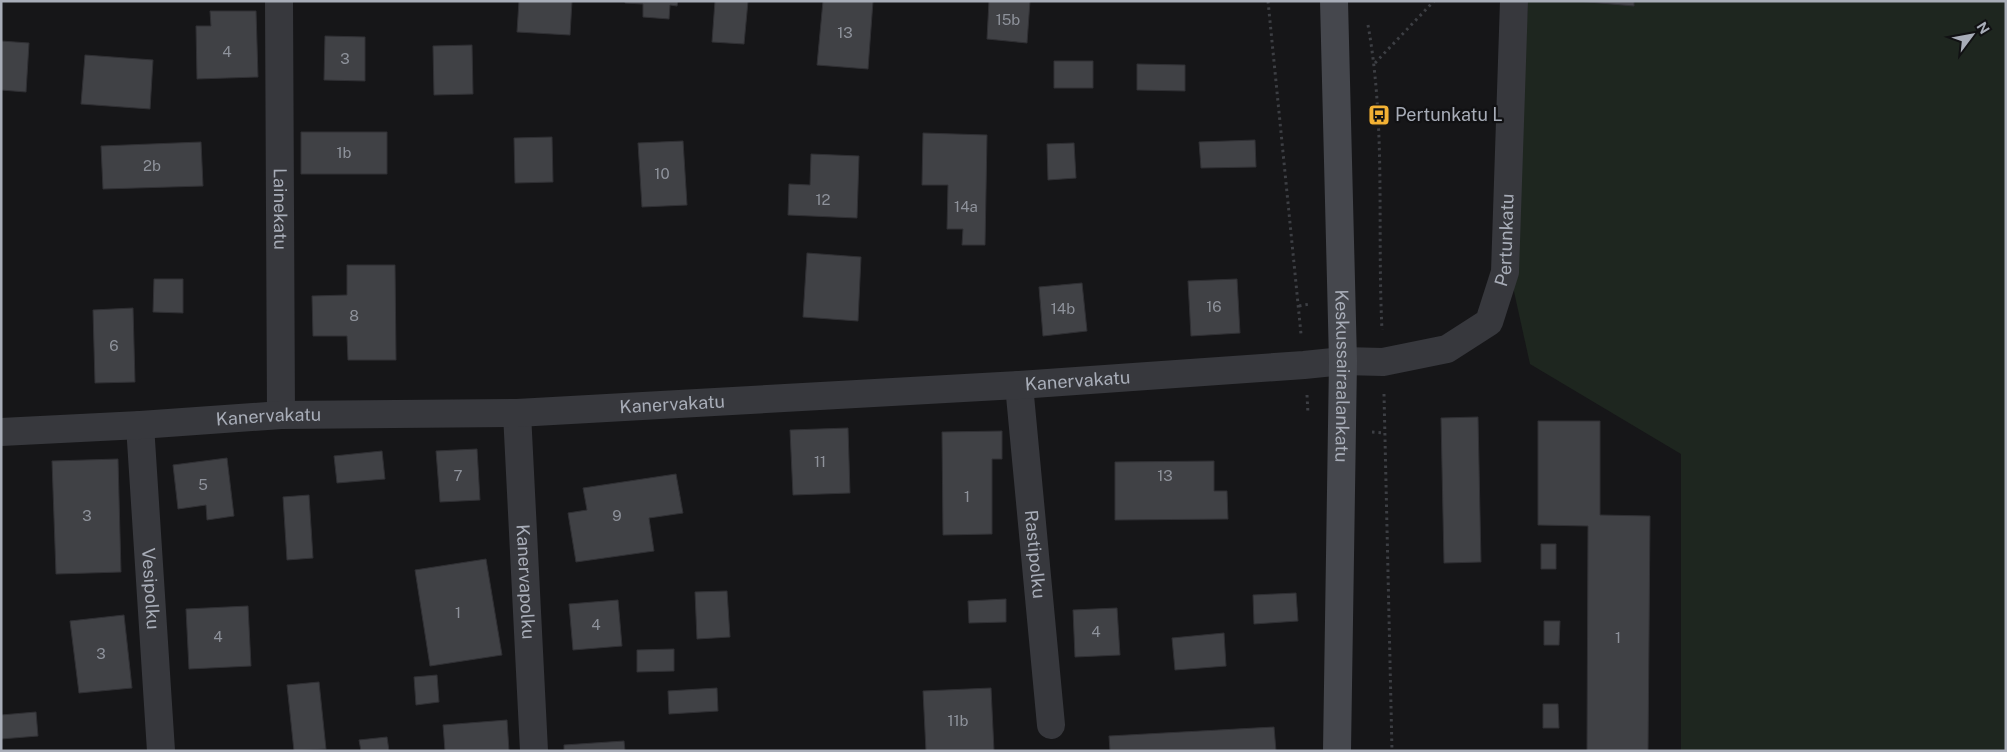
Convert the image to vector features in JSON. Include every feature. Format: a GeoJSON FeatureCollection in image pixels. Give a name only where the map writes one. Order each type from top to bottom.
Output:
{"type":"FeatureCollection","features":[{"type":"Feature","properties":{"kind":"street","name":"Lainekatu"},"geometry":{"type":"LineString","coordinates":[[279,1],[281,415]]}},
{"type":"Feature","properties":{"kind":"street","name":"Keskussairaalankatu"},"geometry":{"type":"LineString","coordinates":[[1334,1],[1343,361],[1337,751]]}},
{"type":"Feature","properties":{"kind":"street","name":"Pertunkatu"},"geometry":{"type":"LineString","coordinates":[[1343,361],[1383,362],[1447,349],[1489,322],[1505,272],[1514,1]]}},
{"type":"Feature","properties":{"kind":"street","name":"Kanervakatu"},"geometry":{"type":"LineString","coordinates":[[1,432],[281,415],[518,413],[1019,385],[1343,361]]}},
{"type":"Feature","properties":{"kind":"street","name":"Rastipolku"},"geometry":{"type":"LineString","coordinates":[[1019,385],[1051,725]]}},
{"type":"Feature","properties":{"kind":"street","name":"Kanervapolku"},"geometry":{"type":"LineString","coordinates":[[518,413],[534,751]]}},
{"type":"Feature","properties":{"kind":"street","name":"Vesipolku"},"geometry":{"type":"LineString","coordinates":[[140,425],[161,751]]}},
{"type":"Feature","properties":{"kind":"path"},"geometry":{"type":"LineString","coordinates":[[1268,1],[1304,365]]}},
{"type":"Feature","properties":{"kind":"path"},"geometry":{"type":"LineString","coordinates":[[1375,63],[1434,1]]}},
{"type":"Feature","properties":{"kind":"shaded area"},"geometry":{"type":"Polygon","coordinates":[[[1528,1],[2006,1],[2006,751],[1681,751],[1681,454],[1530,364],[1513,287],[1528,1]]]}},
{"type":"Feature","properties":{"kind":"building"},"geometry":{"type":"Polygon","coordinates":[[[519,1],[572,1],[570,35],[517,32],[519,1]]]}},
{"type":"Feature","properties":{"kind":"building"},"geometry":{"type":"Polygon","coordinates":[[[625,1],[678,1],[677,6],[670,5],[669,19],[643,17],[643,4],[625,3],[625,1]]]}},
{"type":"Feature","properties":{"kind":"building"},"geometry":{"type":"Polygon","coordinates":[[[715,1],[748,1],[744,44],[712,42],[715,1]]]}},
{"type":"Feature","properties":{"kind":"building"},"geometry":{"type":"Polygon","coordinates":[[[823,1],[873,1],[868,69],[817,65],[823,1]]]}},
{"type":"Feature","properties":{"kind":"building"},"geometry":{"type":"Polygon","coordinates":[[[989,1],[1030,1],[1027,43],[987,39],[989,1]]]}},
{"type":"Feature","properties":{"kind":"building"},"geometry":{"type":"Polygon","coordinates":[[[1577,1],[1634,1],[1634,6],[1577,1]]]}},
{"type":"Feature","properties":{"kind":"building"},"geometry":{"type":"Polygon","coordinates":[[[210,11],[256,11],[258,77],[197,79],[196,26],[211,26],[210,11]]]}},
{"type":"Feature","properties":{"kind":"building"},"geometry":{"type":"Polygon","coordinates":[[[325,36],[365,37],[365,81],[324,80],[325,36]]]}},
{"type":"Feature","properties":{"kind":"building"},"geometry":{"type":"Polygon","coordinates":[[[1,41],[29,43],[26,92],[1,90],[1,41]]]}},
{"type":"Feature","properties":{"kind":"building"},"geometry":{"type":"Polygon","coordinates":[[[472,45],[473,94],[434,95],[433,46],[472,45]]]}},
{"type":"Feature","properties":{"kind":"building"},"geometry":{"type":"Polygon","coordinates":[[[85,55],[153,60],[150,109],[81,104],[85,55]]]}},
{"type":"Feature","properties":{"kind":"building"},"geometry":{"type":"Polygon","coordinates":[[[1054,61],[1093,61],[1093,88],[1054,88],[1054,61]]]}},
{"type":"Feature","properties":{"kind":"building"},"geometry":{"type":"Polygon","coordinates":[[[1137,64],[1185,65],[1185,91],[1137,90],[1137,64]]]}},
{"type":"Feature","properties":{"kind":"building"},"geometry":{"type":"Polygon","coordinates":[[[301,132],[387,132],[387,174],[301,174],[301,132]]]}},
{"type":"Feature","properties":{"kind":"building"},"geometry":{"type":"Polygon","coordinates":[[[923,133],[987,135],[985,245],[962,245],[963,229],[947,229],[948,185],[922,185],[923,133]]]}},
{"type":"Feature","properties":{"kind":"building"},"geometry":{"type":"Polygon","coordinates":[[[552,137],[553,182],[515,183],[514,138],[552,137]]]}},
{"type":"Feature","properties":{"kind":"building"},"geometry":{"type":"Polygon","coordinates":[[[1255,140],[1256,167],[1201,168],[1199,142],[1255,140]]]}},
{"type":"Feature","properties":{"kind":"building"},"geometry":{"type":"Polygon","coordinates":[[[683,141],[687,205],[642,207],[638,143],[683,141]]]}},
{"type":"Feature","properties":{"kind":"building"},"geometry":{"type":"Polygon","coordinates":[[[201,142],[203,186],[103,189],[101,146],[201,142]]]}},
{"type":"Feature","properties":{"kind":"building"},"geometry":{"type":"Polygon","coordinates":[[[1074,143],[1076,178],[1048,180],[1047,144],[1074,143]]]}},
{"type":"Feature","properties":{"kind":"building"},"geometry":{"type":"Polygon","coordinates":[[[811,154],[859,156],[857,218],[788,215],[789,184],[810,185],[811,154]]]}},
{"type":"Feature","properties":{"kind":"building"},"geometry":{"type":"Polygon","coordinates":[[[807,253],[861,257],[858,321],[803,317],[807,253]]]}},
{"type":"Feature","properties":{"kind":"building"},"geometry":{"type":"Polygon","coordinates":[[[347,265],[395,265],[396,360],[348,360],[347,336],[313,336],[312,296],[347,295],[347,265]]]}},
{"type":"Feature","properties":{"kind":"building"},"geometry":{"type":"Polygon","coordinates":[[[154,279],[183,279],[183,313],[153,312],[154,279]]]}},
{"type":"Feature","properties":{"kind":"building"},"geometry":{"type":"Polygon","coordinates":[[[1237,279],[1240,333],[1191,336],[1188,281],[1237,279]]]}},
{"type":"Feature","properties":{"kind":"building"},"geometry":{"type":"Polygon","coordinates":[[[1082,283],[1087,331],[1043,336],[1039,287],[1082,283]]]}},
{"type":"Feature","properties":{"kind":"building"},"geometry":{"type":"Polygon","coordinates":[[[133,308],[135,382],[95,383],[93,310],[133,308]]]}},
{"type":"Feature","properties":{"kind":"building"},"geometry":{"type":"Polygon","coordinates":[[[1478,417],[1481,562],[1444,563],[1441,418],[1478,417]]]}},
{"type":"Feature","properties":{"kind":"building"},"geometry":{"type":"Polygon","coordinates":[[[1538,421],[1600,421],[1600,515],[1650,516],[1648,751],[1587,751],[1588,526],[1538,525],[1538,421]]]}},
{"type":"Feature","properties":{"kind":"building"},"geometry":{"type":"Polygon","coordinates":[[[848,428],[850,493],[793,495],[790,430],[848,428]]]}},
{"type":"Feature","properties":{"kind":"building"},"geometry":{"type":"Polygon","coordinates":[[[1002,431],[1002,459],[992,459],[992,534],[943,535],[942,432],[1002,431]]]}},
{"type":"Feature","properties":{"kind":"building"},"geometry":{"type":"Polygon","coordinates":[[[477,449],[480,500],[440,502],[436,451],[477,449]]]}},
{"type":"Feature","properties":{"kind":"building"},"geometry":{"type":"Polygon","coordinates":[[[382,451],[385,479],[337,483],[334,456],[382,451]]]}},
{"type":"Feature","properties":{"kind":"building"},"geometry":{"type":"Polygon","coordinates":[[[227,458],[234,516],[207,520],[206,505],[178,509],[173,465],[227,458]]]}},
{"type":"Feature","properties":{"kind":"building"},"geometry":{"type":"Polygon","coordinates":[[[118,459],[121,572],[56,574],[52,461],[118,459]]]}},
{"type":"Feature","properties":{"kind":"building"},"geometry":{"type":"Polygon","coordinates":[[[1214,461],[1214,491],[1227,491],[1228,519],[1115,520],[1115,462],[1214,461]]]}},
{"type":"Feature","properties":{"kind":"building"},"geometry":{"type":"Polygon","coordinates":[[[676,474],[683,513],[649,518],[654,551],[576,562],[568,513],[587,510],[583,488],[676,474]]]}},
{"type":"Feature","properties":{"kind":"building"},"geometry":{"type":"Polygon","coordinates":[[[309,495],[313,558],[287,560],[283,497],[309,495]]]}},
{"type":"Feature","properties":{"kind":"building"},"geometry":{"type":"Polygon","coordinates":[[[1541,544],[1556,544],[1556,569],[1541,569],[1541,544]]]}},
{"type":"Feature","properties":{"kind":"building"},"geometry":{"type":"Polygon","coordinates":[[[486,559],[502,655],[430,666],[415,570],[486,559]]]}},
{"type":"Feature","properties":{"kind":"building"},"geometry":{"type":"Polygon","coordinates":[[[727,591],[730,637],[697,639],[695,592],[727,591]]]}},
{"type":"Feature","properties":{"kind":"building"},"geometry":{"type":"Polygon","coordinates":[[[1296,593],[1298,621],[1254,624],[1253,595],[1296,593]]]}},
{"type":"Feature","properties":{"kind":"building"},"geometry":{"type":"Polygon","coordinates":[[[1006,599],[1006,622],[969,623],[968,601],[1006,599]]]}},
{"type":"Feature","properties":{"kind":"building"},"geometry":{"type":"Polygon","coordinates":[[[618,600],[622,646],[573,650],[569,604],[618,600]]]}},
{"type":"Feature","properties":{"kind":"building"},"geometry":{"type":"Polygon","coordinates":[[[248,606],[251,666],[189,669],[186,609],[248,606]]]}},
{"type":"Feature","properties":{"kind":"building"},"geometry":{"type":"Polygon","coordinates":[[[1117,608],[1120,655],[1075,657],[1073,610],[1117,608]]]}},
{"type":"Feature","properties":{"kind":"building"},"geometry":{"type":"Polygon","coordinates":[[[124,615],[132,688],[79,693],[70,621],[124,615]]]}},
{"type":"Feature","properties":{"kind":"building"},"geometry":{"type":"Polygon","coordinates":[[[1544,621],[1560,621],[1559,645],[1544,645],[1544,621]]]}},
{"type":"Feature","properties":{"kind":"building"},"geometry":{"type":"Polygon","coordinates":[[[1224,633],[1226,666],[1175,670],[1172,638],[1224,633]]]}},
{"type":"Feature","properties":{"kind":"building"},"geometry":{"type":"Polygon","coordinates":[[[674,649],[674,671],[637,672],[637,650],[674,649]]]}},
{"type":"Feature","properties":{"kind":"building"},"geometry":{"type":"Polygon","coordinates":[[[437,675],[439,702],[416,705],[414,677],[437,675]]]}},
{"type":"Feature","properties":{"kind":"building"},"geometry":{"type":"Polygon","coordinates":[[[319,682],[326,749],[294,751],[287,685],[319,682]]]}},
{"type":"Feature","properties":{"kind":"building"},"geometry":{"type":"Polygon","coordinates":[[[717,688],[718,711],[669,714],[668,691],[717,688]]]}},
{"type":"Feature","properties":{"kind":"building"},"geometry":{"type":"Polygon","coordinates":[[[991,688],[994,751],[926,751],[923,691],[991,688]]]}},
{"type":"Feature","properties":{"kind":"building"},"geometry":{"type":"Polygon","coordinates":[[[1543,704],[1558,704],[1559,728],[1543,728],[1543,704]]]}},
{"type":"Feature","properties":{"kind":"building"},"geometry":{"type":"Polygon","coordinates":[[[36,712],[38,736],[1,739],[1,715],[36,712]]]}},
{"type":"Feature","properties":{"kind":"building"},"geometry":{"type":"Polygon","coordinates":[[[507,720],[509,751],[445,751],[443,725],[507,720]]]}},
{"type":"Feature","properties":{"kind":"building"},"geometry":{"type":"Polygon","coordinates":[[[1274,727],[1276,751],[1110,751],[1109,736],[1274,727]]]}},
{"type":"Feature","properties":{"kind":"building"},"geometry":{"type":"Polygon","coordinates":[[[387,737],[389,751],[361,751],[359,740],[387,737]]]}},
{"type":"Feature","properties":{"kind":"building"},"geometry":{"type":"Polygon","coordinates":[[[624,741],[625,751],[564,751],[564,745],[624,741]]]}},
{"type":"Feature","properties":{"kind":"place","name":"Pertunkatu L"},"geometry":{"type":"Point","coordinates":[1379,115]}}]}
